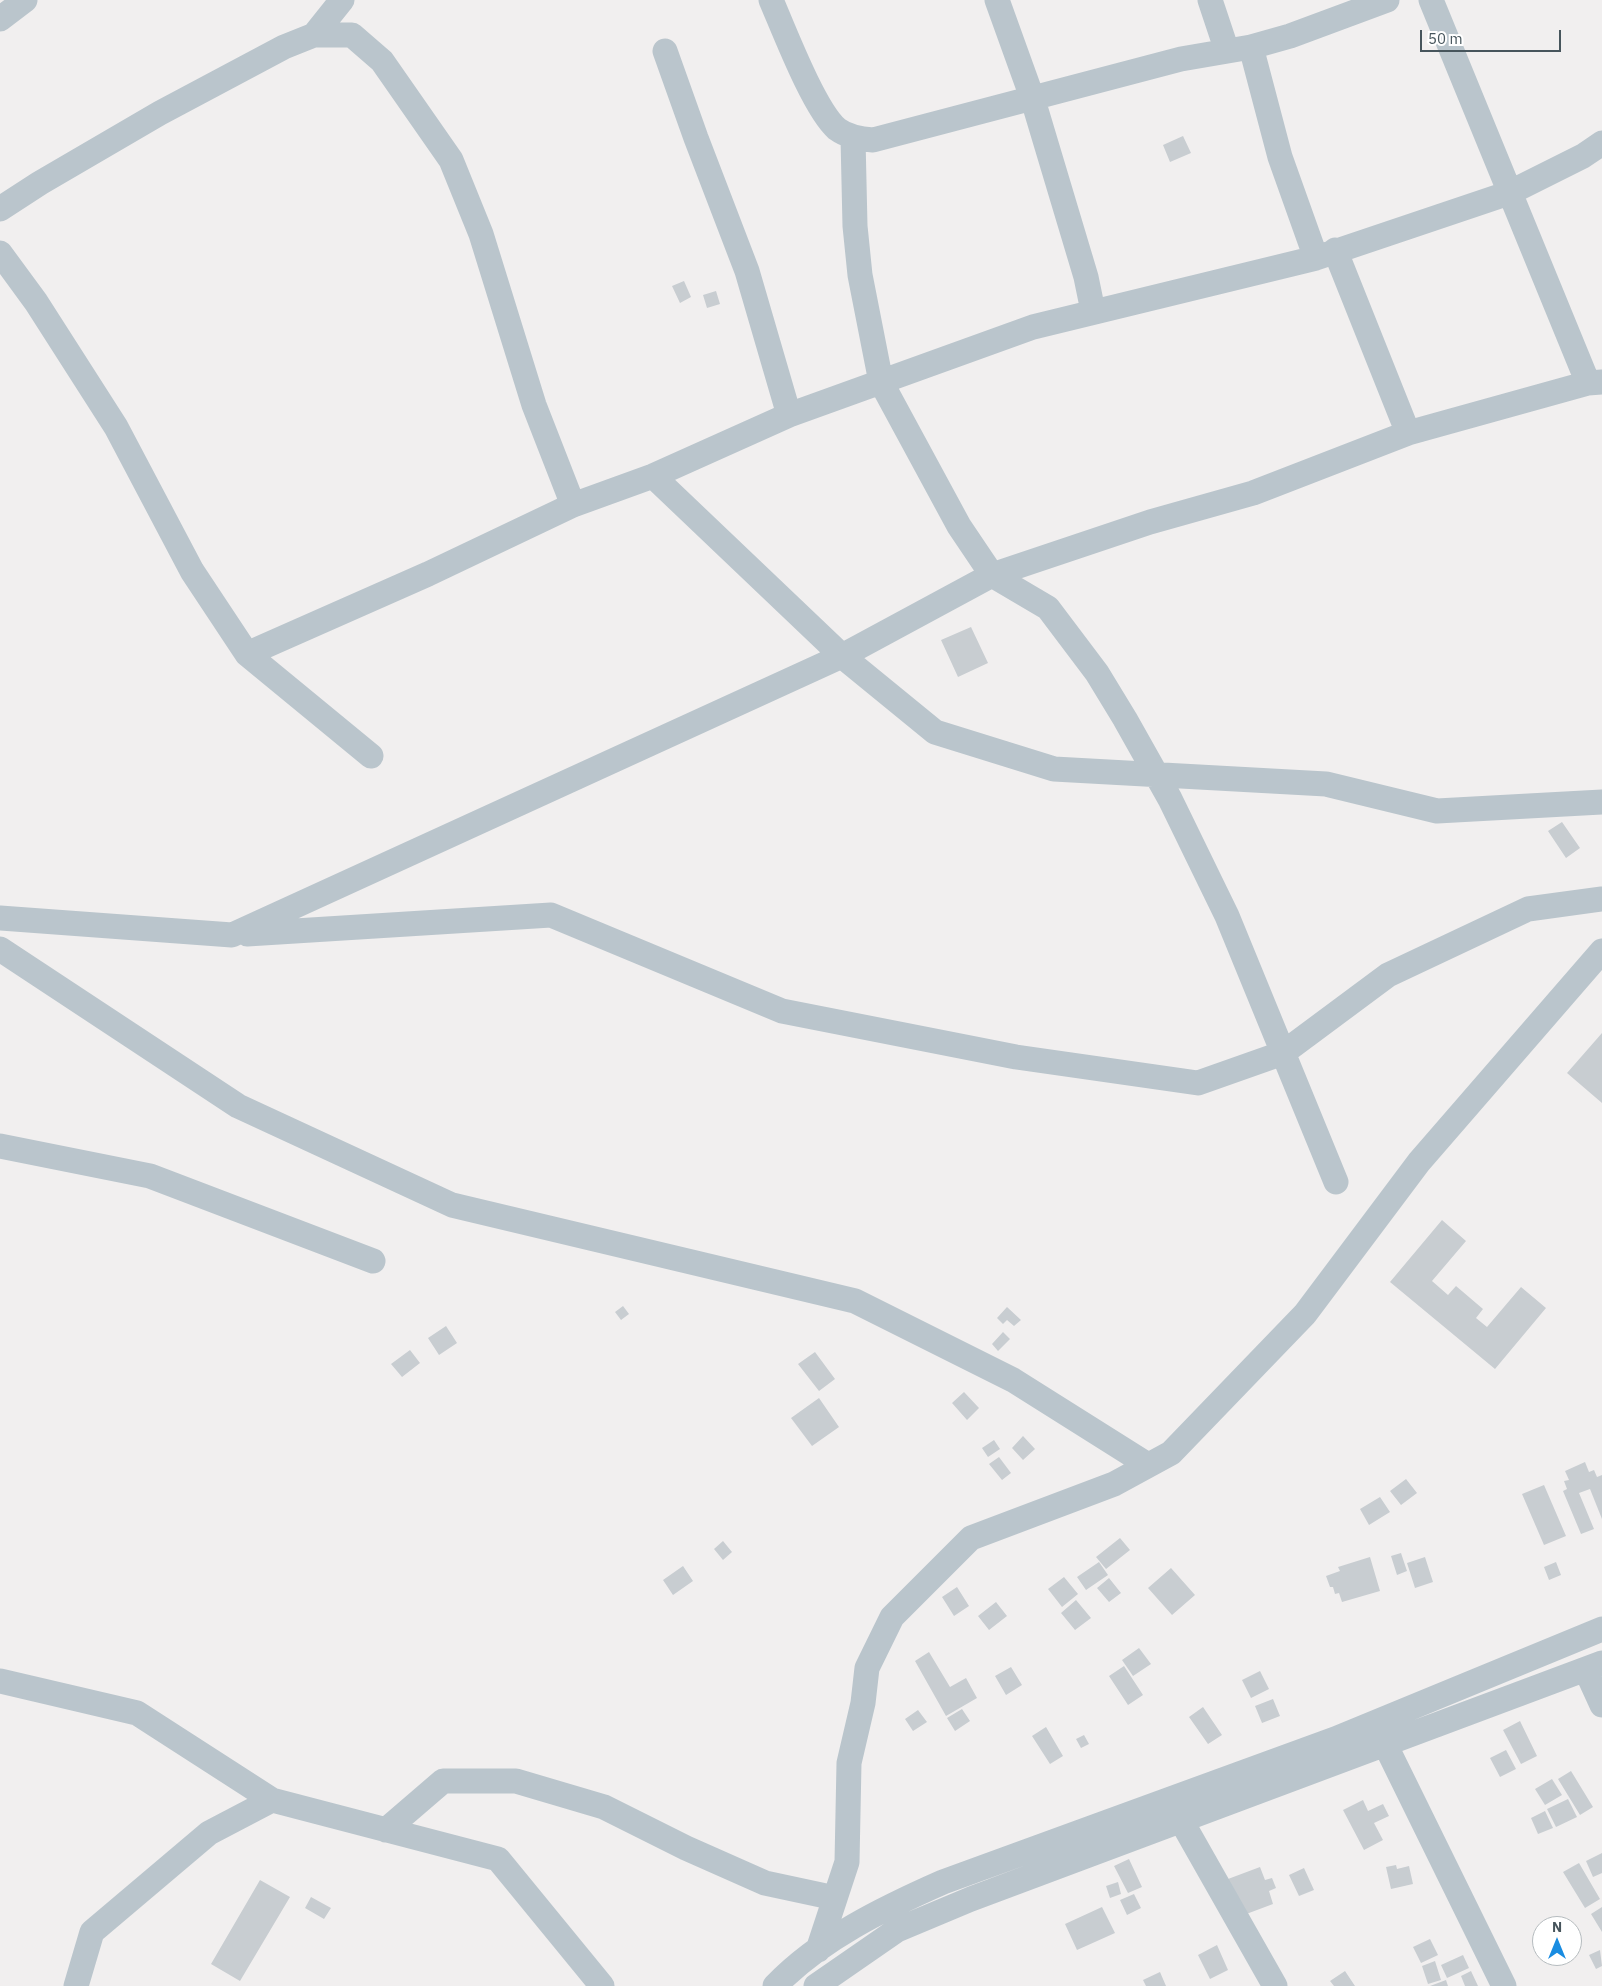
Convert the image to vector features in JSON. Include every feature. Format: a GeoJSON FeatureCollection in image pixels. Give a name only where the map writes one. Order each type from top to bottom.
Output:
{"type":"FeatureCollection","features":[{"type":"Feature","properties":{"kind":"street"},"geometry":{"type":"LineString","coordinates":[[0,19],[25,0]]}},
{"type":"Feature","properties":{"kind":"street"},"geometry":{"type":"LineString","coordinates":[[771,0],[788,41],[821,107],[837,128],[853,138],[873,140],[1033,100],[1181,59],[1239,49],[1290,36],[1387,0]]}},
{"type":"Feature","properties":{"kind":"street"},"geometry":{"type":"LineString","coordinates":[[997,0],[1033,100],[1086,278],[1093,311]]}},
{"type":"Feature","properties":{"kind":"street"},"geometry":{"type":"LineString","coordinates":[[1210,0],[1239,49],[1280,157],[1408,433]]}},
{"type":"Feature","properties":{"kind":"street"},"geometry":{"type":"LineString","coordinates":[[232,935],[842,656],[992,575],[1150,522],[1253,493],[1408,433],[1595,383],[1509,193],[1431,0]]}},
{"type":"Feature","properties":{"kind":"street"},"geometry":{"type":"LineString","coordinates":[[314,35],[332,4]]}},
{"type":"Feature","properties":{"kind":"street"},"geometry":{"type":"LineString","coordinates":[[0,209],[40,183],[160,113],[276,51],[314,35],[352,35],[382,61],[451,160],[481,234],[534,404],[574,505]]}},
{"type":"Feature","properties":{"kind":"street"},"geometry":{"type":"LineString","coordinates":[[665,51],[747,271],[789,415]]}},
{"type":"Feature","properties":{"kind":"street"},"geometry":{"type":"LineString","coordinates":[[853,138],[855,226],[860,275],[881,382],[959,526],[992,575],[1048,608],[1097,673],[1157,776],[1227,916],[1336,1182]]}},
{"type":"Feature","properties":{"kind":"street"},"geometry":{"type":"LineString","coordinates":[[248,654],[428,574],[574,505],[653,476],[789,415],[1033,327],[1326,254],[1509,193],[1584,156],[1602,143]]}},
{"type":"Feature","properties":{"kind":"street"},"geometry":{"type":"LineString","coordinates":[[0,254],[36,302],[116,427],[192,571],[248,654],[371,756]]}},
{"type":"Feature","properties":{"kind":"street"},"geometry":{"type":"LineString","coordinates":[[653,476],[842,656],[935,732],[1054,769],[1326,784],[1437,811],[1602,802]]}},
{"type":"Feature","properties":{"kind":"street"},"geometry":{"type":"LineString","coordinates":[[0,918],[232,935],[551,915],[782,1011],[1016,1057],[1198,1083],[1283,1053],[1397,971],[1528,909],[1602,899]]}},
{"type":"Feature","properties":{"kind":"street"},"geometry":{"type":"LineString","coordinates":[[0,949],[238,1106],[452,1205],[855,1301],[1013,1380],[1148,1466]]}},
{"type":"Feature","properties":{"kind":"street"},"geometry":{"type":"LineString","coordinates":[[818,1950],[847,1862],[849,1764],[863,1703],[867,1668],[892,1617],[971,1538],[1114,1484],[1171,1453],[1305,1314],[1419,1162],[1602,951]]}},
{"type":"Feature","properties":{"kind":"street"},"geometry":{"type":"LineString","coordinates":[[0,1146],[150,1176],[373,1261]]}},
{"type":"Feature","properties":{"kind":"street"},"geometry":{"type":"LineString","coordinates":[[774,1986],[818,1950],[890,1905],[943,1882],[1335,1739],[1602,1630]]}},
{"type":"Feature","properties":{"kind":"street"},"geometry":{"type":"LineString","coordinates":[[816,1986],[897,1930],[971,1899],[1182,1822],[1594,1666],[1602,1705]]}},
{"type":"Feature","properties":{"kind":"street"},"geometry":{"type":"LineString","coordinates":[[0,1681],[138,1713],[272,1800],[498,1859],[602,1986]]}},
{"type":"Feature","properties":{"kind":"street"},"geometry":{"type":"LineString","coordinates":[[1386,1744],[1504,1986]]}},
{"type":"Feature","properties":{"kind":"street"},"geometry":{"type":"LineString","coordinates":[[386,1830],[443,1781],[516,1781],[604,1807],[686,1848],[765,1883],[835,1898]]}},
{"type":"Feature","properties":{"kind":"street"},"geometry":{"type":"LineString","coordinates":[[1156,1831],[1169,1798]]}},
{"type":"Feature","properties":{"kind":"street"},"geometry":{"type":"LineString","coordinates":[[76,1986],[92,1932],[209,1833],[272,1800]]}},
{"type":"Feature","properties":{"kind":"street"},"geometry":{"type":"LineString","coordinates":[[1182,1822],[1275,1986]]}},
{"type":"Feature","properties":{"kind":"building"},"geometry":{"type":"Polygon","coordinates":[[[1183,136],[1191,153],[1170,162],[1163,145],[1183,136]]]}},
{"type":"Feature","properties":{"kind":"building"},"geometry":{"type":"Polygon","coordinates":[[[684,281],[691,297],[680,303],[672,286],[684,281]]]}},
{"type":"Feature","properties":{"kind":"building"},"geometry":{"type":"Polygon","coordinates":[[[716,291],[720,304],[707,308],[703,295],[716,291]]]}},
{"type":"Feature","properties":{"kind":"building"},"geometry":{"type":"Polygon","coordinates":[[[971,627],[988,663],[958,677],[941,640],[971,627]]]}},
{"type":"Feature","properties":{"kind":"building"},"geometry":{"type":"Polygon","coordinates":[[[1562,822],[1580,848],[1566,858],[1548,831],[1562,822]]]}},
{"type":"Feature","properties":{"kind":"building"},"geometry":{"type":"Polygon","coordinates":[[[1602,1033],[1602,1103],[1567,1073],[1602,1033]]]}},
{"type":"Feature","properties":{"kind":"building"},"geometry":{"type":"Polygon","coordinates":[[[1442,1220],[1466,1241],[1432,1281],[1448,1295],[1456,1286],[1483,1309],[1476,1318],[1487,1327],[1521,1287],[1546,1308],[1495,1369],[1390,1282],[1442,1220]]]}},
{"type":"Feature","properties":{"kind":"building"},"geometry":{"type":"Polygon","coordinates":[[[623,1306],[629,1314],[621,1320],[615,1312],[623,1306]]]}},
{"type":"Feature","properties":{"kind":"building"},"geometry":{"type":"Polygon","coordinates":[[[1007,1307],[1021,1320],[1014,1326],[1007,1320],[1003,1324],[997,1318],[1007,1307]]]}},
{"type":"Feature","properties":{"kind":"building"},"geometry":{"type":"Polygon","coordinates":[[[446,1326],[457,1343],[439,1355],[428,1338],[446,1326]]]}},
{"type":"Feature","properties":{"kind":"building"},"geometry":{"type":"Polygon","coordinates":[[[1003,1332],[1010,1339],[998,1351],[992,1344],[1003,1332]]]}},
{"type":"Feature","properties":{"kind":"building"},"geometry":{"type":"Polygon","coordinates":[[[410,1350],[420,1363],[402,1377],[391,1364],[410,1350]]]}},
{"type":"Feature","properties":{"kind":"building"},"geometry":{"type":"Polygon","coordinates":[[[815,1352],[835,1379],[819,1391],[798,1364],[815,1352]]]}},
{"type":"Feature","properties":{"kind":"building"},"geometry":{"type":"Polygon","coordinates":[[[964,1392],[979,1408],[967,1420],[952,1403],[964,1392]]]}},
{"type":"Feature","properties":{"kind":"building"},"geometry":{"type":"Polygon","coordinates":[[[819,1398],[839,1427],[812,1446],[791,1418],[819,1398]]]}},
{"type":"Feature","properties":{"kind":"building"},"geometry":{"type":"Polygon","coordinates":[[[1023,1436],[1035,1449],[1023,1460],[1012,1448],[1023,1436]]]}},
{"type":"Feature","properties":{"kind":"building"},"geometry":{"type":"Polygon","coordinates":[[[994,1440],[1000,1449],[988,1457],[982,1448],[994,1440]]]}},
{"type":"Feature","properties":{"kind":"building"},"geometry":{"type":"Polygon","coordinates":[[[999,1457],[1011,1473],[1002,1480],[989,1464],[999,1457]]]}},
{"type":"Feature","properties":{"kind":"building"},"geometry":{"type":"Polygon","coordinates":[[[1585,1462],[1589,1472],[1594,1470],[1597,1477],[1602,1475],[1602,1519],[1590,1489],[1579,1493],[1594,1529],[1581,1534],[1563,1491],[1567,1489],[1564,1481],[1569,1480],[1565,1471],[1585,1462]]]}},
{"type":"Feature","properties":{"kind":"building"},"geometry":{"type":"Polygon","coordinates":[[[1406,1479],[1417,1493],[1401,1505],[1390,1491],[1406,1479]]]}},
{"type":"Feature","properties":{"kind":"building"},"geometry":{"type":"Polygon","coordinates":[[[1544,1485],[1566,1536],[1544,1545],[1522,1494],[1544,1485]]]}},
{"type":"Feature","properties":{"kind":"building"},"geometry":{"type":"Polygon","coordinates":[[[1380,1497],[1390,1512],[1369,1525],[1360,1509],[1380,1497]]]}},
{"type":"Feature","properties":{"kind":"building"},"geometry":{"type":"Polygon","coordinates":[[[1120,1538],[1130,1550],[1106,1569],[1096,1557],[1120,1538]]]}},
{"type":"Feature","properties":{"kind":"building"},"geometry":{"type":"Polygon","coordinates":[[[723,1541],[732,1552],[723,1560],[714,1549],[723,1541]]]}},
{"type":"Feature","properties":{"kind":"building"},"geometry":{"type":"Polygon","coordinates":[[[1401,1553],[1407,1571],[1397,1575],[1391,1556],[1401,1553]]]}},
{"type":"Feature","properties":{"kind":"building"},"geometry":{"type":"Polygon","coordinates":[[[1370,1557],[1380,1591],[1342,1602],[1339,1593],[1335,1594],[1333,1587],[1330,1587],[1326,1576],[1340,1571],[1338,1567],[1370,1557]]]}},
{"type":"Feature","properties":{"kind":"building"},"geometry":{"type":"Polygon","coordinates":[[[1425,1557],[1433,1582],[1415,1588],[1407,1563],[1425,1557]]]}},
{"type":"Feature","properties":{"kind":"building"},"geometry":{"type":"Polygon","coordinates":[[[1099,1562],[1108,1575],[1086,1590],[1077,1577],[1099,1562]]]}},
{"type":"Feature","properties":{"kind":"building"},"geometry":{"type":"Polygon","coordinates":[[[1556,1562],[1561,1575],[1549,1580],[1544,1567],[1556,1562]]]}},
{"type":"Feature","properties":{"kind":"building"},"geometry":{"type":"Polygon","coordinates":[[[683,1566],[693,1581],[673,1595],[663,1580],[683,1566]]]}},
{"type":"Feature","properties":{"kind":"building"},"geometry":{"type":"Polygon","coordinates":[[[1171,1568],[1195,1595],[1172,1615],[1148,1588],[1171,1568]]]}},
{"type":"Feature","properties":{"kind":"building"},"geometry":{"type":"Polygon","coordinates":[[[1064,1577],[1078,1594],[1062,1607],[1048,1589],[1064,1577]]]}},
{"type":"Feature","properties":{"kind":"building"},"geometry":{"type":"Polygon","coordinates":[[[1109,1578],[1121,1593],[1109,1602],[1097,1588],[1109,1578]]]}},
{"type":"Feature","properties":{"kind":"building"},"geometry":{"type":"Polygon","coordinates":[[[957,1587],[969,1606],[954,1616],[942,1597],[957,1587]]]}},
{"type":"Feature","properties":{"kind":"building"},"geometry":{"type":"Polygon","coordinates":[[[1076,1600],[1091,1618],[1075,1630],[1061,1613],[1076,1600]]]}},
{"type":"Feature","properties":{"kind":"building"},"geometry":{"type":"Polygon","coordinates":[[[996,1602],[1007,1616],[989,1630],[978,1616],[996,1602]]]}},
{"type":"Feature","properties":{"kind":"building"},"geometry":{"type":"Polygon","coordinates":[[[1139,1648],[1151,1664],[1133,1676],[1122,1660],[1139,1648]]]}},
{"type":"Feature","properties":{"kind":"building"},"geometry":{"type":"Polygon","coordinates":[[[929,1652],[950,1687],[966,1678],[977,1698],[946,1716],[915,1661],[929,1652]]]}},
{"type":"Feature","properties":{"kind":"building"},"geometry":{"type":"Polygon","coordinates":[[[1124,1666],[1143,1695],[1128,1705],[1109,1676],[1124,1666]]]}},
{"type":"Feature","properties":{"kind":"building"},"geometry":{"type":"Polygon","coordinates":[[[1011,1667],[1022,1685],[1006,1695],[995,1676],[1011,1667]]]}},
{"type":"Feature","properties":{"kind":"building"},"geometry":{"type":"Polygon","coordinates":[[[1260,1671],[1269,1689],[1251,1698],[1242,1680],[1260,1671]]]}},
{"type":"Feature","properties":{"kind":"building"},"geometry":{"type":"Polygon","coordinates":[[[1273,1699],[1280,1716],[1262,1723],[1255,1706],[1273,1699]]]}},
{"type":"Feature","properties":{"kind":"building"},"geometry":{"type":"Polygon","coordinates":[[[1203,1707],[1222,1735],[1208,1744],[1189,1717],[1203,1707]]]}},
{"type":"Feature","properties":{"kind":"building"},"geometry":{"type":"Polygon","coordinates":[[[962,1709],[970,1721],[955,1731],[947,1718],[962,1709]]]}},
{"type":"Feature","properties":{"kind":"building"},"geometry":{"type":"Polygon","coordinates":[[[918,1710],[927,1722],[913,1731],[905,1719],[918,1710]]]}},
{"type":"Feature","properties":{"kind":"building"},"geometry":{"type":"Polygon","coordinates":[[[1520,1721],[1537,1756],[1521,1764],[1503,1730],[1520,1721]]]}},
{"type":"Feature","properties":{"kind":"building"},"geometry":{"type":"Polygon","coordinates":[[[1046,1727],[1063,1756],[1050,1764],[1032,1736],[1046,1727]]]}},
{"type":"Feature","properties":{"kind":"building"},"geometry":{"type":"Polygon","coordinates":[[[1084,1735],[1089,1744],[1081,1748],[1076,1739],[1084,1735]]]}},
{"type":"Feature","properties":{"kind":"building"},"geometry":{"type":"Polygon","coordinates":[[[1506,1750],[1516,1769],[1500,1777],[1490,1758],[1506,1750]]]}},
{"type":"Feature","properties":{"kind":"building"},"geometry":{"type":"Polygon","coordinates":[[[1571,1771],[1593,1807],[1580,1815],[1558,1779],[1571,1771]]]}},
{"type":"Feature","properties":{"kind":"building"},"geometry":{"type":"Polygon","coordinates":[[[1552,1779],[1562,1795],[1545,1805],[1535,1789],[1552,1779]]]}},
{"type":"Feature","properties":{"kind":"building"},"geometry":{"type":"Polygon","coordinates":[[[1568,1799],[1577,1817],[1556,1827],[1547,1809],[1568,1799]]]}},
{"type":"Feature","properties":{"kind":"building"},"geometry":{"type":"Polygon","coordinates":[[[1363,1800],[1368,1811],[1383,1804],[1389,1816],[1374,1823],[1383,1840],[1364,1850],[1343,1810],[1363,1800]]]}},
{"type":"Feature","properties":{"kind":"building"},"geometry":{"type":"Polygon","coordinates":[[[1545,1811],[1553,1828],[1538,1834],[1531,1818],[1545,1811]]]}},
{"type":"Feature","properties":{"kind":"building"},"geometry":{"type":"Polygon","coordinates":[[[1602,1853],[1602,1873],[1593,1877],[1586,1861],[1602,1853]]]}},
{"type":"Feature","properties":{"kind":"building"},"geometry":{"type":"Polygon","coordinates":[[[1129,1859],[1142,1887],[1128,1893],[1114,1866],[1129,1859]]]}},
{"type":"Feature","properties":{"kind":"building"},"geometry":{"type":"Polygon","coordinates":[[[1579,1863],[1600,1899],[1585,1908],[1563,1872],[1579,1863]]]}},
{"type":"Feature","properties":{"kind":"building"},"geometry":{"type":"Polygon","coordinates":[[[1396,1865],[1397,1869],[1409,1866],[1413,1884],[1391,1889],[1386,1867],[1396,1865]]]}},
{"type":"Feature","properties":{"kind":"building"},"geometry":{"type":"Polygon","coordinates":[[[1260,1867],[1265,1880],[1272,1878],[1276,1888],[1269,1891],[1273,1904],[1241,1916],[1228,1879],[1260,1867]]]}},
{"type":"Feature","properties":{"kind":"building"},"geometry":{"type":"Polygon","coordinates":[[[1304,1868],[1314,1890],[1299,1896],[1289,1875],[1304,1868]]]}},
{"type":"Feature","properties":{"kind":"building"},"geometry":{"type":"Polygon","coordinates":[[[260,1880],[290,1897],[240,1981],[211,1964],[260,1880]]]}},
{"type":"Feature","properties":{"kind":"building"},"geometry":{"type":"Polygon","coordinates":[[[1118,1882],[1121,1894],[1110,1898],[1106,1886],[1118,1882]]]}},
{"type":"Feature","properties":{"kind":"building"},"geometry":{"type":"Polygon","coordinates":[[[1134,1894],[1141,1908],[1127,1915],[1120,1900],[1134,1894]]]}},
{"type":"Feature","properties":{"kind":"building"},"geometry":{"type":"Polygon","coordinates":[[[311,1897],[331,1908],[324,1919],[305,1908],[311,1897]]]}},
{"type":"Feature","properties":{"kind":"building"},"geometry":{"type":"Polygon","coordinates":[[[1102,1907],[1115,1933],[1077,1950],[1065,1924],[1102,1907]]]}},
{"type":"Feature","properties":{"kind":"building"},"geometry":{"type":"Polygon","coordinates":[[[1602,1907],[1602,1932],[1591,1914],[1602,1907]]]}},
{"type":"Feature","properties":{"kind":"building"},"geometry":{"type":"Polygon","coordinates":[[[1430,1939],[1438,1955],[1421,1963],[1413,1947],[1430,1939]]]}},
{"type":"Feature","properties":{"kind":"building"},"geometry":{"type":"Polygon","coordinates":[[[1217,1945],[1228,1970],[1210,1979],[1198,1955],[1217,1945]]]}},
{"type":"Feature","properties":{"kind":"building"},"geometry":{"type":"Polygon","coordinates":[[[1600,1950],[1602,1966],[1596,1969],[1589,1955],[1600,1950]]]}},
{"type":"Feature","properties":{"kind":"building"},"geometry":{"type":"Polygon","coordinates":[[[1463,1955],[1469,1968],[1447,1978],[1441,1965],[1463,1955]]]}},
{"type":"Feature","properties":{"kind":"building"},"geometry":{"type":"Polygon","coordinates":[[[1435,1961],[1441,1980],[1428,1984],[1422,1966],[1435,1961]]]}},
{"type":"Feature","properties":{"kind":"building"},"geometry":{"type":"Polygon","coordinates":[[[1345,1971],[1355,1986],[1334,1986],[1330,1981],[1345,1971]]]}},
{"type":"Feature","properties":{"kind":"building"},"geometry":{"type":"Polygon","coordinates":[[[1471,1971],[1478,1986],[1465,1986],[1461,1976],[1471,1971]]]}},
{"type":"Feature","properties":{"kind":"building"},"geometry":{"type":"Polygon","coordinates":[[[1160,1972],[1166,1986],[1146,1986],[1143,1980],[1160,1972]]]}},
{"type":"Feature","properties":{"kind":"building"},"geometry":{"type":"Polygon","coordinates":[[[1446,1980],[1448,1986],[1430,1986],[1446,1980]]]}}]}
